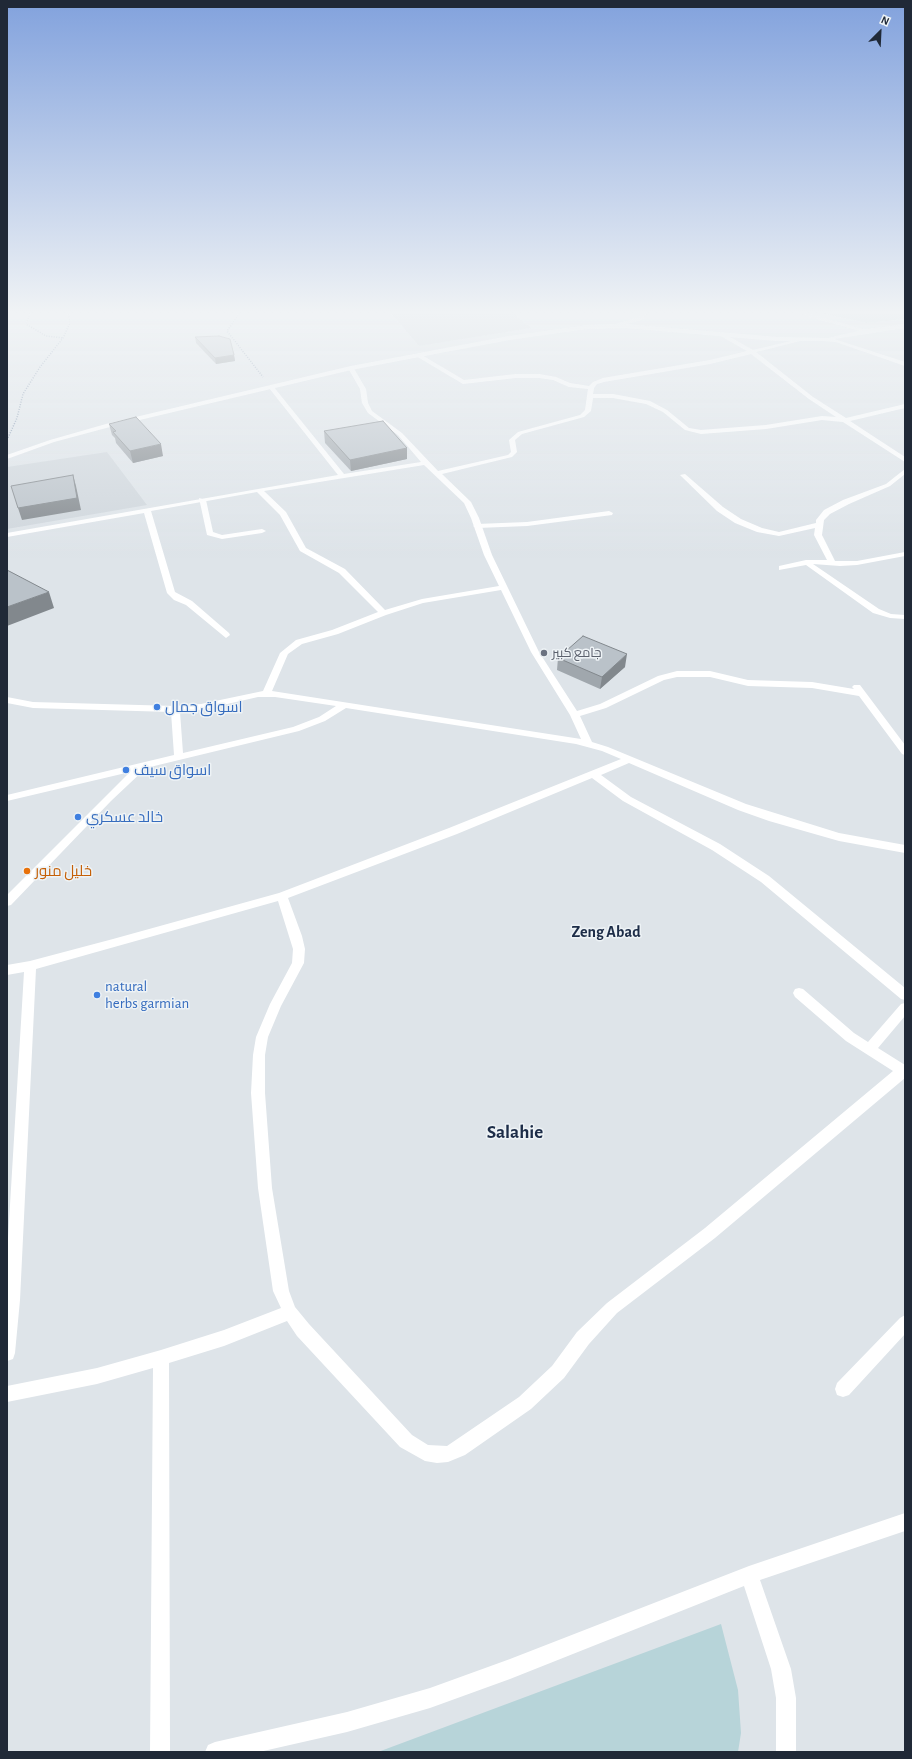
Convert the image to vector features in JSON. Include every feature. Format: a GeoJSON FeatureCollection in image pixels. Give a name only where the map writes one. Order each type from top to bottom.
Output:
{"type":"FeatureCollection","features":[{"type":"Feature","properties":{"kind":"street"},"geometry":{"type":"LineString","coordinates":[[7,457],[52,441],[108,425],[249,393]]}},
{"type":"Feature","properties":{"kind":"street"},"geometry":{"type":"LineString","coordinates":[[275,393],[343,477]]}},
{"type":"Feature","properties":{"kind":"street"},"geometry":{"type":"LineString","coordinates":[[364,393],[365,403],[370,412],[400,434],[426,463],[467,502],[488,555],[505,587],[535,652],[575,716],[588,744]]}},
{"type":"Feature","properties":{"kind":"street"},"geometry":{"type":"LineString","coordinates":[[438,473],[510,456],[514,452],[512,440],[516,435],[525,431],[582,416],[588,410],[590,393]]}},
{"type":"Feature","properties":{"kind":"street"},"geometry":{"type":"LineString","coordinates":[[805,393],[841,420],[905,460]]}},
{"type":"Feature","properties":{"kind":"street"},"geometry":{"type":"LineString","coordinates":[[589,396],[613,396],[648,402],[665,411],[687,429],[697,432],[759,427],[822,418],[848,420],[905,406]]}},
{"type":"Feature","properties":{"kind":"street"},"geometry":{"type":"LineString","coordinates":[[7,535],[259,490],[426,463]]}},
{"type":"Feature","properties":{"kind":"street"},"geometry":{"type":"LineString","coordinates":[[832,563],[818,534],[818,525],[828,512],[846,502],[880,489],[905,471]]}},
{"type":"Feature","properties":{"kind":"street"},"geometry":{"type":"LineString","coordinates":[[683,475],[720,509],[738,521],[760,530],[779,534],[818,525]]}},
{"type":"Feature","properties":{"kind":"street"},"geometry":{"type":"LineString","coordinates":[[259,490],[283,514],[298,542],[303,548],[311,555],[342,570],[383,613]]}},
{"type":"Feature","properties":{"kind":"street"},"geometry":{"type":"LineString","coordinates":[[202,500],[210,534],[222,537],[262,531]]}},
{"type":"Feature","properties":{"kind":"street"},"geometry":{"type":"LineString","coordinates":[[147,510],[171,593],[177,598],[192,605],[226,635]]}},
{"type":"Feature","properties":{"kind":"street"},"geometry":{"type":"LineString","coordinates":[[477,526],[527,524],[609,513]]}},
{"type":"Feature","properties":{"kind":"street"},"geometry":{"type":"LineString","coordinates":[[782,568],[806,562],[857,563],[905,554]]}},
{"type":"Feature","properties":{"kind":"street"},"geometry":{"type":"LineString","coordinates":[[806,562],[876,610],[890,616],[905,617]]}},
{"type":"Feature","properties":{"kind":"street"},"geometry":{"type":"LineString","coordinates":[[266,694],[282,657],[293,645],[352,626],[383,613],[436,598],[505,587]]}},
{"type":"Feature","properties":{"kind":"street"},"geometry":{"type":"LineString","coordinates":[[575,716],[603,706],[661,678],[676,674],[710,674],[748,683],[812,685],[858,690],[905,752]]}},
{"type":"Feature","properties":{"kind":"street"},"geometry":{"type":"LineString","coordinates":[[7,700],[33,705],[175,709],[201,707],[266,694],[588,744],[742,807],[773,818],[839,837],[905,850]]}},
{"type":"Feature","properties":{"kind":"street"},"geometry":{"type":"LineString","coordinates":[[7,798],[296,729],[322,719],[343,706]]}},
{"type":"Feature","properties":{"kind":"street"},"geometry":{"type":"LineString","coordinates":[[175,709],[178,757]]}},
{"type":"Feature","properties":{"kind":"street"},"geometry":{"type":"LineString","coordinates":[[7,970],[30,966],[282,896],[453,831],[628,760]]}},
{"type":"Feature","properties":{"kind":"street"},"geometry":{"type":"LineString","coordinates":[[7,902],[107,799],[143,765]]}},
{"type":"Feature","properties":{"kind":"street"},"geometry":{"type":"LineString","coordinates":[[593,774],[627,800],[716,848],[765,879],[905,995]]}},
{"type":"Feature","properties":{"kind":"street"},"geometry":{"type":"LineString","coordinates":[[282,896],[296,936],[298,963],[292,977],[276,1004],[262,1037],[259,1055],[258,1093],[265,1188],[276,1269],[281,1291],[290,1312],[303,1330],[406,1441],[425,1453],[448,1454],[459,1450],[542,1389],[558,1372],[583,1338],[612,1308],[710,1233],[904,1071],[870,1050],[832,1023],[799,993]]}},
{"type":"Feature","properties":{"kind":"street"},"geometry":{"type":"LineString","coordinates":[[7,1353],[12,1300],[30,966]]}},
{"type":"Feature","properties":{"kind":"street"},"geometry":{"type":"LineString","coordinates":[[870,1050],[883,1032],[905,1008]]}},
{"type":"Feature","properties":{"kind":"street"},"geometry":{"type":"LineString","coordinates":[[7,1394],[97,1376],[161,1358],[224,1338],[290,1312]]}},
{"type":"Feature","properties":{"kind":"street"},"geometry":{"type":"LineString","coordinates":[[844,1389],[905,1323]]}},
{"type":"Feature","properties":{"kind":"street"},"geometry":{"type":"LineString","coordinates":[[160,1752],[161,1358]]}},
{"type":"Feature","properties":{"kind":"street"},"geometry":{"type":"LineString","coordinates":[[215,1752],[347,1722],[430,1698],[510,1669],[749,1575],[905,1522]]}},
{"type":"Feature","properties":{"kind":"street"},"geometry":{"type":"LineString","coordinates":[[749,1575],[781,1669],[786,1698],[786,1752]]}},
{"type":"Feature","properties":{"kind":"path"},"geometry":{"type":"LineString","coordinates":[[7,440],[17,418],[24,393]]}},
{"type":"Feature","properties":{"kind":"shaded area"},"geometry":{"type":"Polygon","coordinates":[[[107,452],[147,505],[7,529],[7,467],[107,452]]]}},
{"type":"Feature","properties":{"kind":"shaded area"},"geometry":{"type":"Polygon","coordinates":[[[721,1624],[738,1690],[741,1733],[738,1752],[378,1752],[721,1624]]]}},
{"type":"Feature","properties":{"kind":"building"},"geometry":{"type":"Polygon","coordinates":[[[136,417],[161,444],[130,451],[113,432],[116,431],[109,424],[136,417]]]}},
{"type":"Feature","properties":{"kind":"building"},"geometry":{"type":"Polygon","coordinates":[[[383,421],[407,448],[350,460],[324,431],[383,421]]]}},
{"type":"Feature","properties":{"kind":"building"},"geometry":{"type":"Polygon","coordinates":[[[73,475],[77,498],[18,508],[11,486],[73,475]]]}},
{"type":"Feature","properties":{"kind":"building"},"geometry":{"type":"Polygon","coordinates":[[[7,570],[49,592],[7,607],[7,570]]]}},
{"type":"Feature","properties":{"kind":"building"},"geometry":{"type":"Polygon","coordinates":[[[583,636],[627,654],[602,677],[558,658],[583,636]]]}},
{"type":"Feature","properties":{"kind":"place","name":"جامع كبير"},"geometry":{"type":"Point","coordinates":[544,653]}},
{"type":"Feature","properties":{"kind":"place","name":"اسواق جمال"},"geometry":{"type":"Point","coordinates":[157,707]}},
{"type":"Feature","properties":{"kind":"place","name":"اسواق سيف"},"geometry":{"type":"Point","coordinates":[126,770]}},
{"type":"Feature","properties":{"kind":"place","name":"خالد عسکري"},"geometry":{"type":"Point","coordinates":[78,817]}},
{"type":"Feature","properties":{"kind":"place","name":"خلیل منور"},"geometry":{"type":"Point","coordinates":[27,871]}},
{"type":"Feature","properties":{"kind":"place","name":"natural herbs garmian"},"geometry":{"type":"Point","coordinates":[97,995]}},
{"type":"Feature","properties":{"kind":"district","name":"Zeng Abad"},"geometry":{"type":"Point","coordinates":[606,932]}},
{"type":"Feature","properties":{"kind":"district","name":"Salahie"},"geometry":{"type":"Point","coordinates":[515,1132]}}]}
